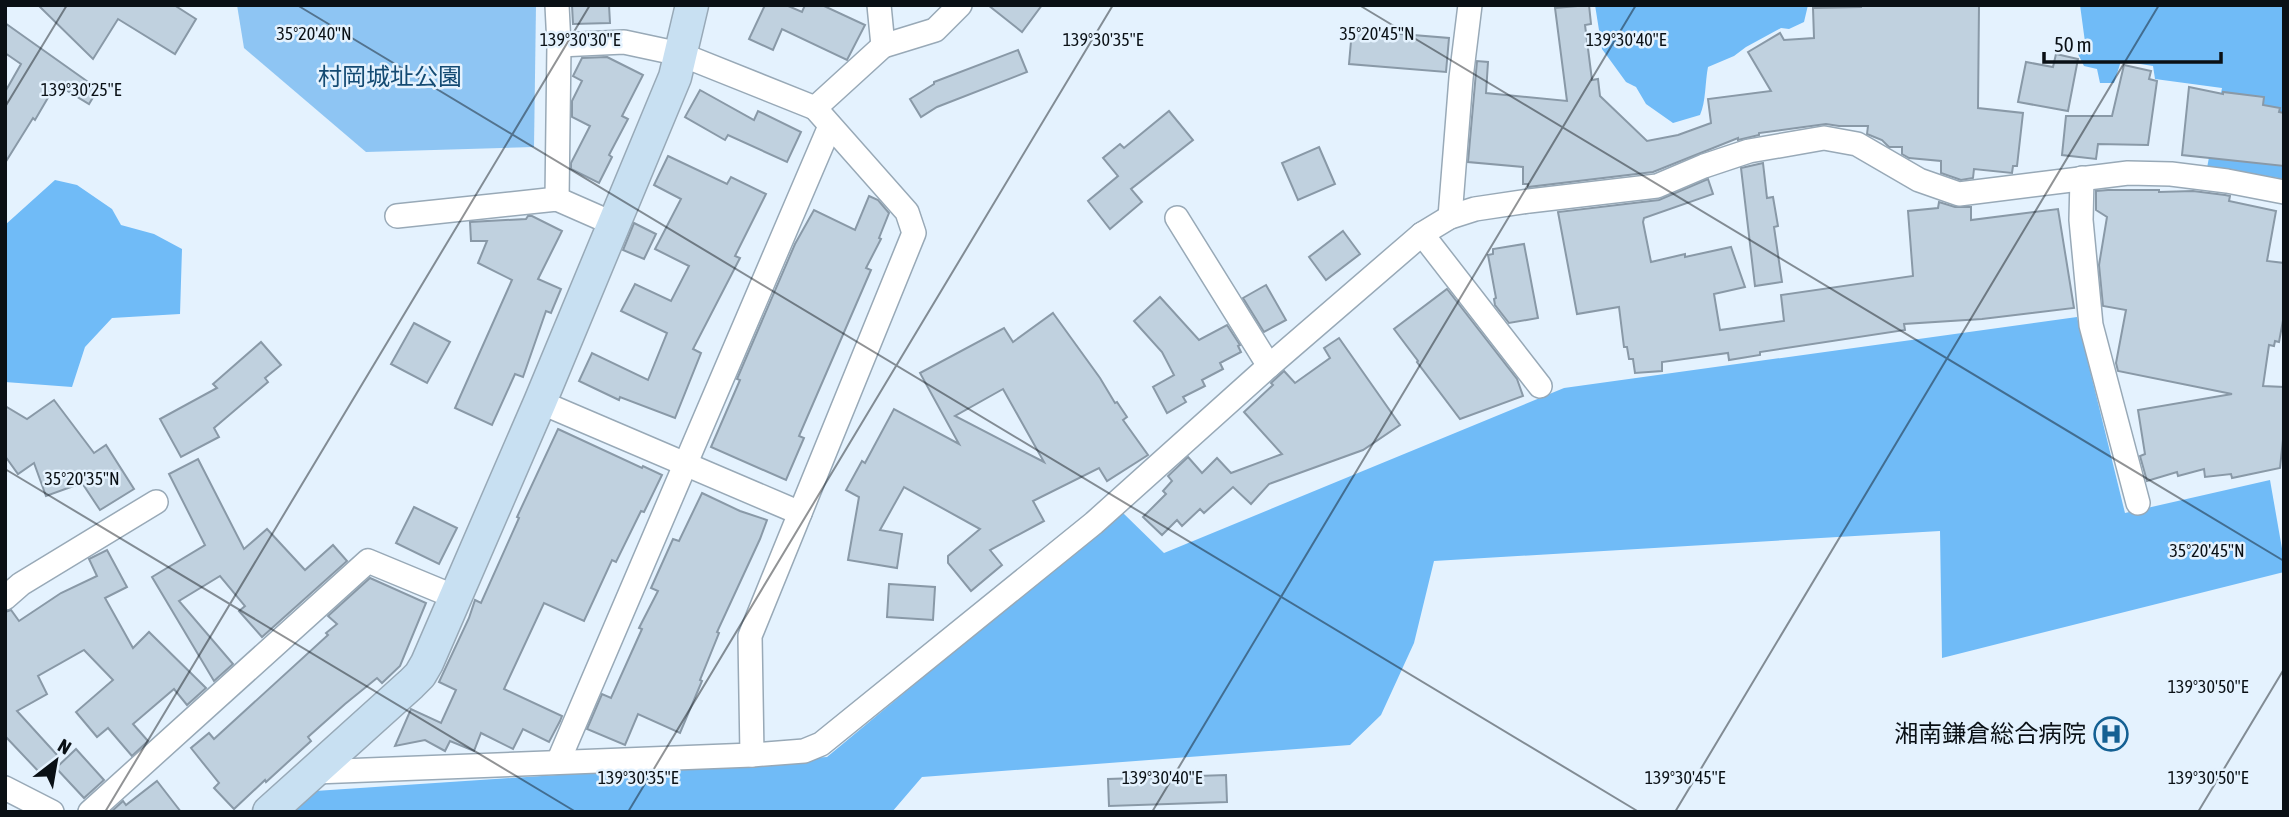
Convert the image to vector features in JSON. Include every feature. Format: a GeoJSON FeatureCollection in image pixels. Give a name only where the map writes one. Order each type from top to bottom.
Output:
{"type":"FeatureCollection","features":[{"type":"Feature","properties":{"kind":"street"},"geometry":{"type":"LineString","coordinates":[[557,5],[558,199]]}},
{"type":"Feature","properties":{"kind":"street"},"geometry":{"type":"LineString","coordinates":[[269,812],[419,675],[540,402],[674,77],[692,5]]}},
{"type":"Feature","properties":{"kind":"street"},"geometry":{"type":"LineString","coordinates":[[879,5],[883,46]]}},
{"type":"Feature","properties":{"kind":"street"},"geometry":{"type":"LineString","coordinates":[[558,762],[685,464],[823,117],[883,46],[935,30],[960,5]]}},
{"type":"Feature","properties":{"kind":"street"},"geometry":{"type":"LineString","coordinates":[[1450,217],[1461,78],[1470,5]]}},
{"type":"Feature","properties":{"kind":"street"},"geometry":{"type":"LineString","coordinates":[[559,45],[624,41],[680,54],[823,117],[907,212],[914,233],[750,636],[752,755]]}},
{"type":"Feature","properties":{"kind":"street"},"geometry":{"type":"LineString","coordinates":[[315,772],[752,755],[803,751],[821,744],[1094,523],[1269,366],[1422,234],[1450,217],[1475,209],[1657,187],[1704,166],[1749,151],[1824,138],[1857,144],[1919,180],[1959,194],[2128,173],[2171,174],[2284,192]]}},
{"type":"Feature","properties":{"kind":"street"},"geometry":{"type":"LineString","coordinates":[[2082,178],[2081,220],[2091,325],[2138,503]]}},
{"type":"Feature","properties":{"kind":"street"},"geometry":{"type":"LineString","coordinates":[[397,216],[558,199],[614,224]]}},
{"type":"Feature","properties":{"kind":"street"},"geometry":{"type":"LineString","coordinates":[[1177,218],[1269,366]]}},
{"type":"Feature","properties":{"kind":"street"},"geometry":{"type":"LineString","coordinates":[[1422,234],[1541,386]]}},
{"type":"Feature","properties":{"kind":"street"},"geometry":{"type":"LineString","coordinates":[[540,402],[800,513]]}},
{"type":"Feature","properties":{"kind":"street"},"geometry":{"type":"LineString","coordinates":[[5,598],[21,584],[156,502]]}},
{"type":"Feature","properties":{"kind":"street"},"geometry":{"type":"LineString","coordinates":[[90,812],[369,561],[454,597]]}},
{"type":"Feature","properties":{"kind":"street"},"geometry":{"type":"LineString","coordinates":[[5,788],[52,812]]}},
{"type":"Feature","properties":{"kind":"green space","name":"村岡城址公園"},"geometry":{"type":"Polygon","coordinates":[[[237,5],[536,5],[534,147],[366,152],[244,48],[237,5]]]}},
{"type":"Feature","properties":{"kind":"shaded area"},"geometry":{"type":"Polygon","coordinates":[[[1595,5],[1808,5],[1804,22],[1789,29],[1781,28],[1734,56],[1708,67],[1700,115],[1673,123],[1646,104],[1636,87],[1626,82],[1602,49],[1595,5]]]}},
{"type":"Feature","properties":{"kind":"shaded area"},"geometry":{"type":"Polygon","coordinates":[[[2080,5],[2284,5],[2284,179],[2207,168],[2222,88],[2155,79],[2153,66],[2121,61],[2114,83],[2100,83],[2097,69],[2084,66],[2078,54],[2085,42],[2080,5]]]}},
{"type":"Feature","properties":{"kind":"shaded area"},"geometry":{"type":"Polygon","coordinates":[[[55,180],[77,185],[112,209],[121,225],[154,234],[182,249],[180,314],[112,318],[85,347],[72,387],[5,382],[5,225],[55,180]]]}},
{"type":"Feature","properties":{"kind":"shaded area"},"geometry":{"type":"Polygon","coordinates":[[[2077,317],[2125,513],[2270,480],[2284,572],[1942,658],[1940,531],[1434,561],[1414,643],[1381,715],[1350,745],[922,777],[892,812],[292,812],[315,791],[827,757],[1122,512],[1164,553],[1564,388],[2077,317]]]}},
{"type":"Feature","properties":{"kind":"building"},"geometry":{"type":"Polygon","coordinates":[[[38,5],[174,5],[196,19],[175,54],[118,19],[93,59],[38,5]]]}},
{"type":"Feature","properties":{"kind":"building"},"geometry":{"type":"Polygon","coordinates":[[[572,5],[609,5],[610,23],[573,24],[572,5]]]}},
{"type":"Feature","properties":{"kind":"building"},"geometry":{"type":"Polygon","coordinates":[[[765,5],[786,5],[802,12],[805,5],[822,5],[865,25],[847,60],[782,29],[773,50],[749,39],[765,5]]]}},
{"type":"Feature","properties":{"kind":"building"},"geometry":{"type":"Polygon","coordinates":[[[988,5],[1042,5],[1022,32],[988,5]]]}},
{"type":"Feature","properties":{"kind":"building"},"geometry":{"type":"Polygon","coordinates":[[[1589,5],[1591,24],[1585,25],[1592,80],[1598,79],[1600,96],[1647,141],[1678,135],[1711,123],[1708,99],[1771,91],[1748,52],[1780,33],[1784,40],[1814,38],[1813,8],[1861,5],[1979,5],[1978,108],[2023,113],[2017,166],[2013,166],[2012,173],[1974,169],[1973,178],[1961,180],[1941,173],[1941,161],[1909,158],[1902,154],[1902,147],[1889,147],[1882,140],[1867,134],[1868,126],[1826,124],[1738,138],[1653,172],[1528,187],[1528,184],[1523,184],[1523,167],[1468,162],[1477,61],[1488,62],[1486,93],[1567,101],[1555,8],[1589,5]]]}},
{"type":"Feature","properties":{"kind":"building"},"geometry":{"type":"Polygon","coordinates":[[[5,23],[98,89],[89,104],[56,84],[5,163],[5,92],[21,64],[5,53],[5,23]]]}},
{"type":"Feature","properties":{"kind":"building"},"geometry":{"type":"Polygon","coordinates":[[[1352,30],[1449,38],[1446,72],[1349,64],[1352,30]]]}},
{"type":"Feature","properties":{"kind":"building"},"geometry":{"type":"Polygon","coordinates":[[[1018,50],[1027,72],[937,107],[921,117],[910,99],[934,82],[1018,50]]]}},
{"type":"Feature","properties":{"kind":"building"},"geometry":{"type":"Polygon","coordinates":[[[2056,54],[2078,59],[2068,111],[2018,102],[2026,62],[2053,67],[2056,54]]]}},
{"type":"Feature","properties":{"kind":"building"},"geometry":{"type":"Polygon","coordinates":[[[607,57],[643,75],[622,116],[628,119],[609,155],[612,157],[599,183],[571,169],[571,163],[590,126],[572,117],[572,101],[582,81],[573,76],[582,58],[607,57]]]}},
{"type":"Feature","properties":{"kind":"building"},"geometry":{"type":"Polygon","coordinates":[[[2124,65],[2151,71],[2149,79],[2157,81],[2148,145],[2098,144],[2096,159],[2062,155],[2066,116],[2112,116],[2124,65]]]}},
{"type":"Feature","properties":{"kind":"building"},"geometry":{"type":"Polygon","coordinates":[[[2189,87],[2223,94],[2264,97],[2263,105],[2280,108],[2279,112],[2284,113],[2284,166],[2182,155],[2189,87]]]}},
{"type":"Feature","properties":{"kind":"building"},"geometry":{"type":"Polygon","coordinates":[[[700,90],[754,120],[758,111],[801,132],[787,162],[728,135],[725,140],[685,117],[700,90]]]}},
{"type":"Feature","properties":{"kind":"building"},"geometry":{"type":"Polygon","coordinates":[[[1169,111],[1193,140],[1131,189],[1142,202],[1110,229],[1088,201],[1118,176],[1103,158],[1120,144],[1124,148],[1169,111]]]}},
{"type":"Feature","properties":{"kind":"building"},"geometry":{"type":"Polygon","coordinates":[[[1319,147],[1335,184],[1298,200],[1282,163],[1319,147]]]}},
{"type":"Feature","properties":{"kind":"building"},"geometry":{"type":"Polygon","coordinates":[[[668,156],[727,184],[731,177],[766,194],[735,256],[740,258],[693,349],[701,353],[675,418],[620,397],[619,400],[579,381],[592,353],[648,380],[667,333],[621,311],[635,284],[671,301],[689,266],[655,249],[681,199],[654,185],[668,156]]]}},
{"type":"Feature","properties":{"kind":"building"},"geometry":{"type":"Polygon","coordinates":[[[1763,163],[1767,198],[1773,197],[1778,226],[1774,227],[1782,282],[1755,286],[1741,168],[1763,163]]]}},
{"type":"Feature","properties":{"kind":"building"},"geometry":{"type":"Polygon","coordinates":[[[1708,179],[1713,194],[1644,218],[1643,222],[1651,262],[1731,247],[1745,287],[1714,294],[1720,330],[1784,321],[1781,295],[1913,276],[1908,211],[1938,208],[1939,202],[1955,207],[1971,207],[1971,220],[2058,209],[2074,308],[1982,319],[1904,324],[1905,330],[1760,352],[1760,355],[1729,360],[1728,353],[1662,362],[1662,371],[1635,373],[1633,359],[1629,359],[1627,347],[1624,347],[1619,307],[1577,314],[1558,212],[1659,200],[1708,179]]]}},
{"type":"Feature","properties":{"kind":"building"},"geometry":{"type":"Polygon","coordinates":[[[2096,191],[2193,191],[2230,196],[2229,201],[2276,211],[2267,261],[2284,263],[2284,315],[2279,342],[2275,341],[2274,346],[2269,345],[2263,386],[2284,387],[2284,430],[2280,468],[2232,478],[2231,474],[2205,477],[2204,469],[2178,476],[2177,472],[2147,481],[2140,456],[2145,454],[2138,410],[2232,394],[2118,371],[2116,363],[2126,310],[2103,306],[2099,265],[2107,217],[2096,210],[2096,191]]]}},
{"type":"Feature","properties":{"kind":"building"},"geometry":{"type":"Polygon","coordinates":[[[869,196],[878,200],[889,213],[879,238],[881,239],[866,268],[871,270],[799,436],[804,438],[786,480],[711,447],[795,244],[814,210],[855,230],[869,196]]]}},
{"type":"Feature","properties":{"kind":"building"},"geometry":{"type":"Polygon","coordinates":[[[528,216],[562,231],[538,279],[561,289],[551,313],[546,311],[523,377],[515,374],[492,425],[455,408],[512,280],[478,263],[487,241],[471,241],[470,222],[526,219],[528,216]]]}},
{"type":"Feature","properties":{"kind":"building"},"geometry":{"type":"Polygon","coordinates":[[[634,223],[656,234],[644,259],[623,250],[634,223]]]}},
{"type":"Feature","properties":{"kind":"building"},"geometry":{"type":"Polygon","coordinates":[[[1343,231],[1360,254],[1326,280],[1309,257],[1343,231]]]}},
{"type":"Feature","properties":{"kind":"building"},"geometry":{"type":"Polygon","coordinates":[[[1524,244],[1538,318],[1509,323],[1495,305],[1488,255],[1493,254],[1493,249],[1524,244]]]}},
{"type":"Feature","properties":{"kind":"building"},"geometry":{"type":"Polygon","coordinates":[[[1266,285],[1286,320],[1264,332],[1243,298],[1266,285]]]}},
{"type":"Feature","properties":{"kind":"building"},"geometry":{"type":"Polygon","coordinates":[[[1447,289],[1517,379],[1523,396],[1460,419],[1417,362],[1394,329],[1447,289]]]}},
{"type":"Feature","properties":{"kind":"building"},"geometry":{"type":"Polygon","coordinates":[[[1160,297],[1199,340],[1227,325],[1240,345],[1238,346],[1241,352],[1220,363],[1223,369],[1202,380],[1205,386],[1183,397],[1186,402],[1167,413],[1153,387],[1174,375],[1162,352],[1134,321],[1160,297]]]}},
{"type":"Feature","properties":{"kind":"building"},"geometry":{"type":"Polygon","coordinates":[[[1053,313],[1115,403],[1117,402],[1127,417],[1123,420],[1148,455],[1107,481],[1099,468],[1033,501],[1044,521],[990,550],[1002,565],[971,591],[948,563],[948,556],[980,529],[904,487],[880,530],[902,534],[897,568],[848,560],[859,497],[846,490],[862,461],[865,463],[894,409],[959,444],[920,373],[1004,328],[1013,342],[1053,313]],[[1003,389],[955,416],[1044,462],[1003,389]]]}},
{"type":"Feature","properties":{"kind":"building"},"geometry":{"type":"Polygon","coordinates":[[[414,323],[450,342],[427,383],[391,364],[414,323]]]}},
{"type":"Feature","properties":{"kind":"building"},"geometry":{"type":"Polygon","coordinates":[[[1339,338],[1400,425],[1363,450],[1269,484],[1251,504],[1233,487],[1204,513],[1200,509],[1182,526],[1177,520],[1162,535],[1143,517],[1166,494],[1163,491],[1172,481],[1168,476],[1188,457],[1202,473],[1217,458],[1231,473],[1282,454],[1244,412],[1284,371],[1295,383],[1330,358],[1324,348],[1339,338]]]}},
{"type":"Feature","properties":{"kind":"building"},"geometry":{"type":"Polygon","coordinates":[[[261,342],[281,365],[265,378],[268,382],[214,428],[219,437],[181,457],[160,419],[217,388],[213,384],[261,342]]]}},
{"type":"Feature","properties":{"kind":"building"},"geometry":{"type":"Polygon","coordinates":[[[54,400],[94,453],[106,445],[134,489],[100,510],[82,483],[46,496],[34,463],[18,474],[5,456],[5,406],[27,419],[54,400]]]}},
{"type":"Feature","properties":{"kind":"building"},"geometry":{"type":"Polygon","coordinates":[[[558,429],[662,475],[616,562],[612,560],[584,621],[544,603],[504,689],[562,716],[560,721],[549,742],[523,729],[513,749],[481,733],[474,751],[450,741],[445,751],[425,740],[395,746],[411,709],[441,723],[456,690],[439,682],[475,600],[481,603],[558,429]]]}},
{"type":"Feature","properties":{"kind":"building"},"geometry":{"type":"Polygon","coordinates":[[[198,459],[244,549],[267,529],[305,570],[333,545],[347,561],[262,637],[239,611],[245,606],[220,576],[179,601],[233,664],[214,681],[152,577],[205,545],[169,474],[198,459]]]}},
{"type":"Feature","properties":{"kind":"building"},"geometry":{"type":"Polygon","coordinates":[[[702,493],[767,520],[717,632],[719,633],[700,680],[702,681],[680,733],[638,714],[625,745],[587,729],[602,694],[611,698],[642,629],[639,628],[658,591],[651,588],[673,539],[679,541],[702,493]]]}},
{"type":"Feature","properties":{"kind":"building"},"geometry":{"type":"Polygon","coordinates":[[[414,507],[457,528],[439,564],[396,543],[414,507]]]}},
{"type":"Feature","properties":{"kind":"building"},"geometry":{"type":"Polygon","coordinates":[[[107,550],[127,587],[105,598],[133,648],[149,632],[206,688],[187,705],[174,689],[133,724],[148,741],[132,756],[108,728],[97,737],[76,712],[113,680],[84,650],[38,676],[47,694],[17,711],[58,756],[40,773],[5,736],[5,612],[11,610],[19,621],[61,593],[97,576],[89,559],[107,550]]]}},
{"type":"Feature","properties":{"kind":"building"},"geometry":{"type":"Polygon","coordinates":[[[370,578],[426,603],[400,666],[382,683],[377,678],[345,704],[308,737],[311,741],[234,809],[214,788],[219,783],[191,748],[209,733],[214,739],[328,635],[326,633],[337,624],[328,616],[370,578]]]}},
{"type":"Feature","properties":{"kind":"building"},"geometry":{"type":"Polygon","coordinates":[[[889,584],[935,587],[933,620],[887,617],[889,584]]]}},
{"type":"Feature","properties":{"kind":"building"},"geometry":{"type":"Polygon","coordinates":[[[76,749],[104,780],[84,798],[56,768],[76,749]]]}},
{"type":"Feature","properties":{"kind":"building"},"geometry":{"type":"Polygon","coordinates":[[[1226,775],[1227,802],[1109,806],[1108,779],[1226,775]]]}},
{"type":"Feature","properties":{"kind":"building"},"geometry":{"type":"Polygon","coordinates":[[[157,781],[181,812],[111,812],[123,801],[126,805],[157,781]]]}},
{"type":"Feature","properties":{"kind":"place","name":"湘南鎌倉総合病院"},"geometry":{"type":"Point","coordinates":[2111,734]}}]}
